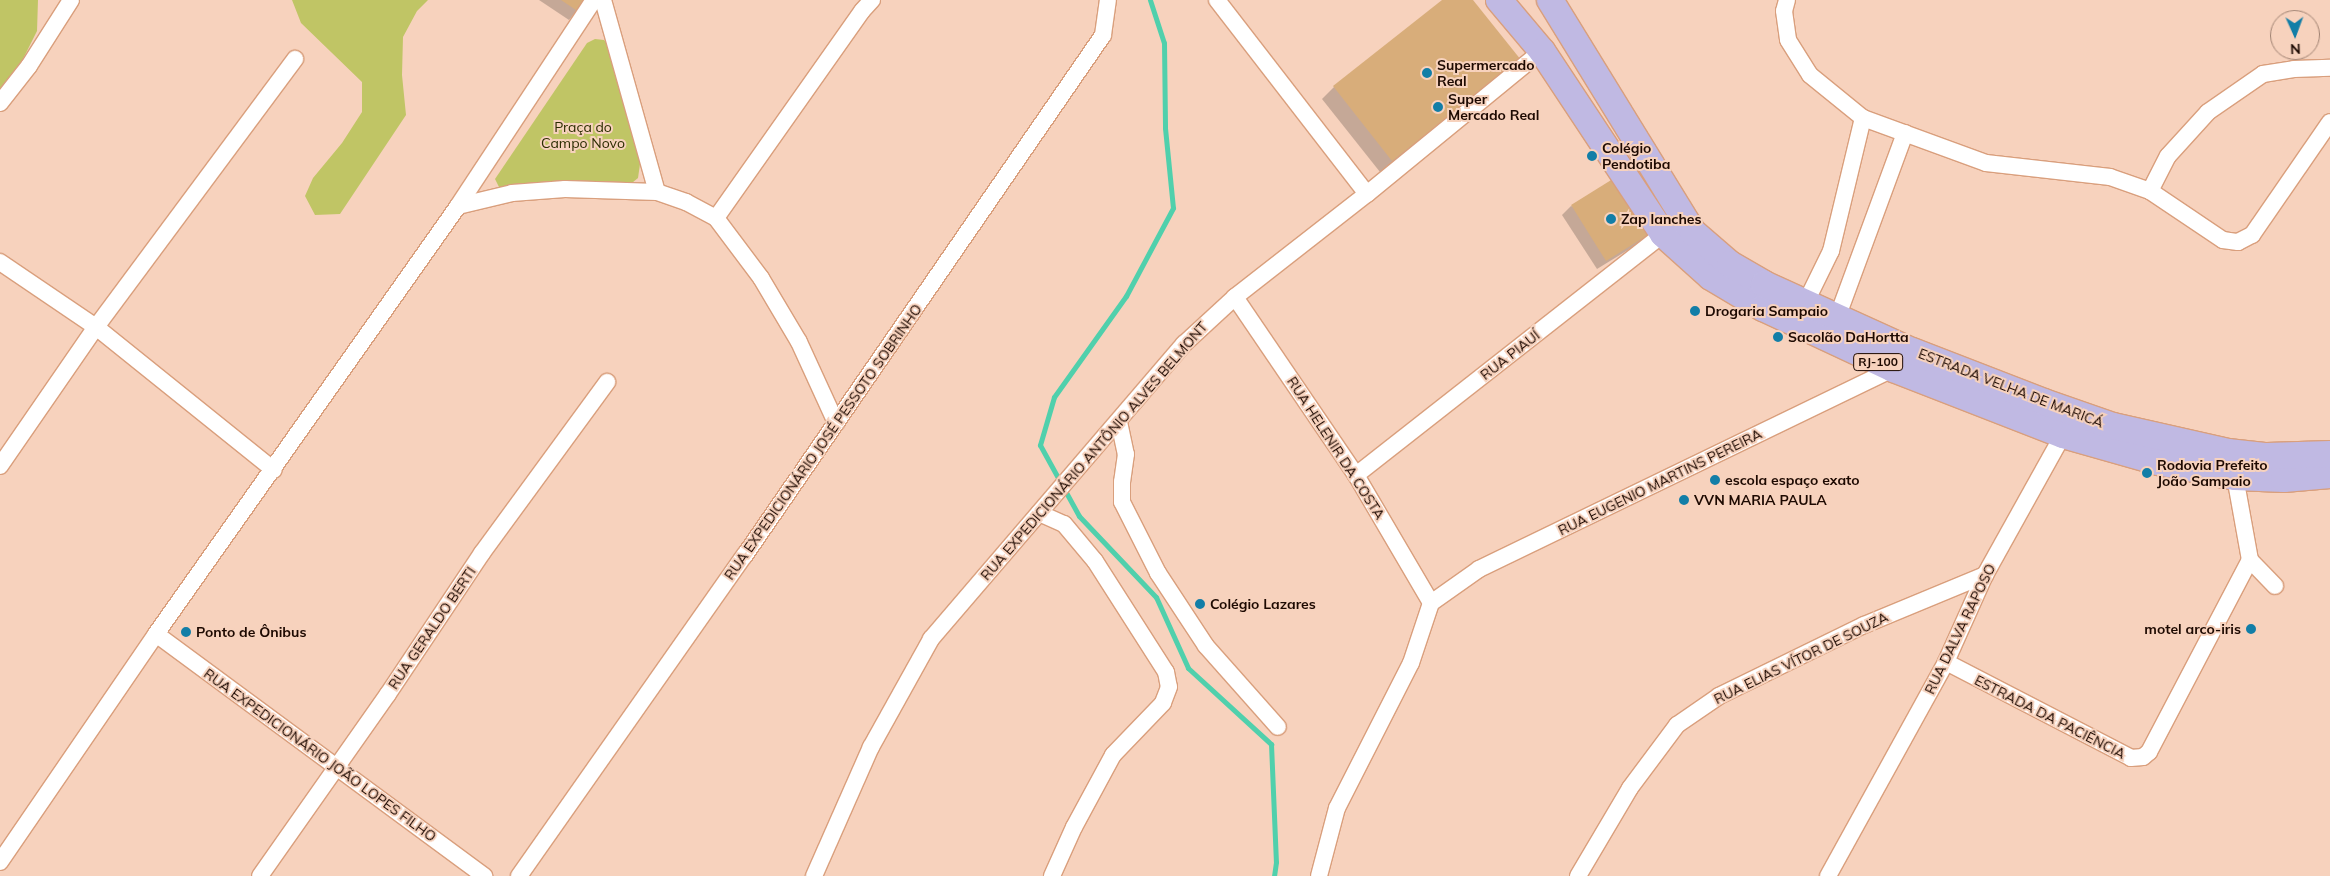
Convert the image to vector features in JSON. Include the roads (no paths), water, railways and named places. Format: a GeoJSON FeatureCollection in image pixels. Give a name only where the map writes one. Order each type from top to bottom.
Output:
{"type":"FeatureCollection","features":[{"type":"Feature","properties":{"kind":"main road","name":"ESTRADA VELHA DE MARICÁ"},"geometry":{"type":"LineString","coordinates":[[1499,0],[1542,51],[1663,234],[1711,277],[1762,308],[1893,368],[2063,435],[2158,462],[2235,477],[2284,479],[2330,475]]}},
{"type":"Feature","properties":{"kind":"main road","name":"ESTRADA VELHA DE MARICÁ"},"geometry":{"type":"LineString","coordinates":[[1550,0],[1693,232],[1730,264],[1764,284],[1837,318],[2044,402],[2113,426],[2228,452],[2267,456],[2330,454]]}},
{"type":"Feature","properties":{"kind":"street"},"geometry":{"type":"LineString","coordinates":[[0,103],[29,66],[71,0]]}},
{"type":"Feature","properties":{"kind":"street"},"geometry":{"type":"LineString","coordinates":[[0,862],[156,634],[274,470],[458,206],[594,0]]}},
{"type":"Feature","properties":{"kind":"street"},"geometry":{"type":"LineString","coordinates":[[603,0],[656,192]]}},
{"type":"Feature","properties":{"kind":"street"},"geometry":{"type":"LineString","coordinates":[[716,218],[862,11],[872,0]]}},
{"type":"Feature","properties":{"kind":"street","name":"RUA EXPEDICIONÁRIO JOSÉ PESSOTO SOBRINHO"},"geometry":{"type":"LineString","coordinates":[[519,876],[836,423],[1103,35],[1108,0]]}},
{"type":"Feature","properties":{"kind":"street"},"geometry":{"type":"LineString","coordinates":[[1217,0],[1367,194]]}},
{"type":"Feature","properties":{"kind":"street"},"geometry":{"type":"LineString","coordinates":[[1787,0],[1784,11],[1788,40],[1810,75],[1864,118],[1986,163],[2110,177],[2150,191],[2223,240],[2238,242],[2252,235],[2330,122]]}},
{"type":"Feature","properties":{"kind":"street","name":"RUA EXPEDICIONÁRIO ANTÔNIO ALVES BELMONT"},"geometry":{"type":"LineString","coordinates":[[814,876],[871,747],[931,639],[1099,446],[1184,344],[1235,297],[1367,194],[1542,51]]}},
{"type":"Feature","properties":{"kind":"street"},"geometry":{"type":"LineString","coordinates":[[0,466],[96,327],[295,59]]}},
{"type":"Feature","properties":{"kind":"street"},"geometry":{"type":"LineString","coordinates":[[2150,191],[2168,156],[2208,112],[2263,74],[2294,69],[2330,68]]}},
{"type":"Feature","properties":{"kind":"street"},"geometry":{"type":"LineString","coordinates":[[1805,304],[1831,250],[1864,118]]}},
{"type":"Feature","properties":{"kind":"street"},"geometry":{"type":"LineString","coordinates":[[1837,318],[1844,305],[1905,133]]}},
{"type":"Feature","properties":{"kind":"street"},"geometry":{"type":"LineString","coordinates":[[458,206],[512,193],[565,189],[656,192],[686,202],[716,218],[761,278],[799,342],[836,423]]}},
{"type":"Feature","properties":{"kind":"street","name":"RUA PIAUÍ"},"geometry":{"type":"LineString","coordinates":[[1356,475],[1663,234]]}},
{"type":"Feature","properties":{"kind":"street"},"geometry":{"type":"LineString","coordinates":[[0,262],[96,327],[274,470]]}},
{"type":"Feature","properties":{"kind":"street","name":"RUA HELENIR DA COSTA"},"geometry":{"type":"LineString","coordinates":[[1235,297],[1356,475],[1431,603]]}},
{"type":"Feature","properties":{"kind":"street","name":"RUA EUGENIO MARTINS PEREIRA"},"geometry":{"type":"LineString","coordinates":[[1431,603],[1479,569],[1893,368]]}},
{"type":"Feature","properties":{"kind":"street","name":"RUA GERALDO BERTI"},"geometry":{"type":"LineString","coordinates":[[260,876],[388,694],[482,554],[607,382]]}},
{"type":"Feature","properties":{"kind":"street"},"geometry":{"type":"LineString","coordinates":[[1119,422],[1126,454],[1122,482],[1122,502],[1158,573],[1206,646],[1278,727]]}},
{"type":"Feature","properties":{"kind":"street","name":"RUA DALVA RAPOSO"},"geometry":{"type":"LineString","coordinates":[[1828,876],[1946,662],[1985,575],[2063,435]]}},
{"type":"Feature","properties":{"kind":"street"},"geometry":{"type":"LineString","coordinates":[[2235,477],[2250,560],[2275,586]]}},
{"type":"Feature","properties":{"kind":"street"},"geometry":{"type":"LineString","coordinates":[[1042,510],[1064,524],[1095,561],[1166,672],[1169,687],[1164,703],[1113,755],[1074,827],[1052,876]]}},
{"type":"Feature","properties":{"kind":"street","name":"ESTRADA DA PACIÊNCIA"},"geometry":{"type":"LineString","coordinates":[[1946,662],[2131,758],[2143,757],[2149,752],[2250,560]]}},
{"type":"Feature","properties":{"kind":"street","name":"RUA ELIAS VÍTOR DE SOUZA"},"geometry":{"type":"LineString","coordinates":[[1578,876],[1630,788],[1677,725],[1719,696],[1864,625],[1985,575]]}},
{"type":"Feature","properties":{"kind":"street"},"geometry":{"type":"LineString","coordinates":[[1319,876],[1337,808],[1411,664],[1431,603]]}},
{"type":"Feature","properties":{"kind":"street","name":"RUA EXPEDICIONÁRIO JOÃO LOPES FILHO"},"geometry":{"type":"LineString","coordinates":[[156,634],[484,876]]}},
{"type":"Feature","properties":{"kind":"waterway"},"geometry":{"type":"LineString","coordinates":[[1150,0],[1164,43],[1165,128],[1173,208],[1126,296],[1054,397],[1040,445],[1079,516],[1156,597],[1188,668],[1271,744],[1276,862],[1274,876]]}},
{"type":"Feature","properties":{"kind":"place","name":"Supermercado Real"},"geometry":{"type":"Point","coordinates":[1427,73]}},
{"type":"Feature","properties":{"kind":"place","name":"Super Mercado Real"},"geometry":{"type":"Point","coordinates":[1438,107]}},
{"type":"Feature","properties":{"kind":"place","name":"Colégio Pendotiba"},"geometry":{"type":"Point","coordinates":[1592,156]}},
{"type":"Feature","properties":{"kind":"place","name":"Zap lanches"},"geometry":{"type":"Point","coordinates":[1611,219]}},
{"type":"Feature","properties":{"kind":"place","name":"Drogaria Sampaio"},"geometry":{"type":"Point","coordinates":[1695,311]}},
{"type":"Feature","properties":{"kind":"place","name":"Sacolão DaHortta"},"geometry":{"type":"Point","coordinates":[1778,337]}},
{"type":"Feature","properties":{"kind":"place","name":"Rodovia Prefeito João Sampaio"},"geometry":{"type":"Point","coordinates":[2147,473]}},
{"type":"Feature","properties":{"kind":"place","name":"escola espaço exato"},"geometry":{"type":"Point","coordinates":[1715,480]}},
{"type":"Feature","properties":{"kind":"place","name":"VVN MARIA PAULA"},"geometry":{"type":"Point","coordinates":[1684,500]}},
{"type":"Feature","properties":{"kind":"place","name":"Colégio Lazares"},"geometry":{"type":"Point","coordinates":[1200,604]}},
{"type":"Feature","properties":{"kind":"place","name":"motel arco-iris"},"geometry":{"type":"Point","coordinates":[2251,629]}},
{"type":"Feature","properties":{"kind":"place","name":"Ponto de Ônibus"},"geometry":{"type":"Point","coordinates":[186,632]}},
{"type":"Feature","properties":{"kind":"park label","name":"Praça do Campo Novo"},"geometry":{"type":"Point","coordinates":[583,136]}}]}
